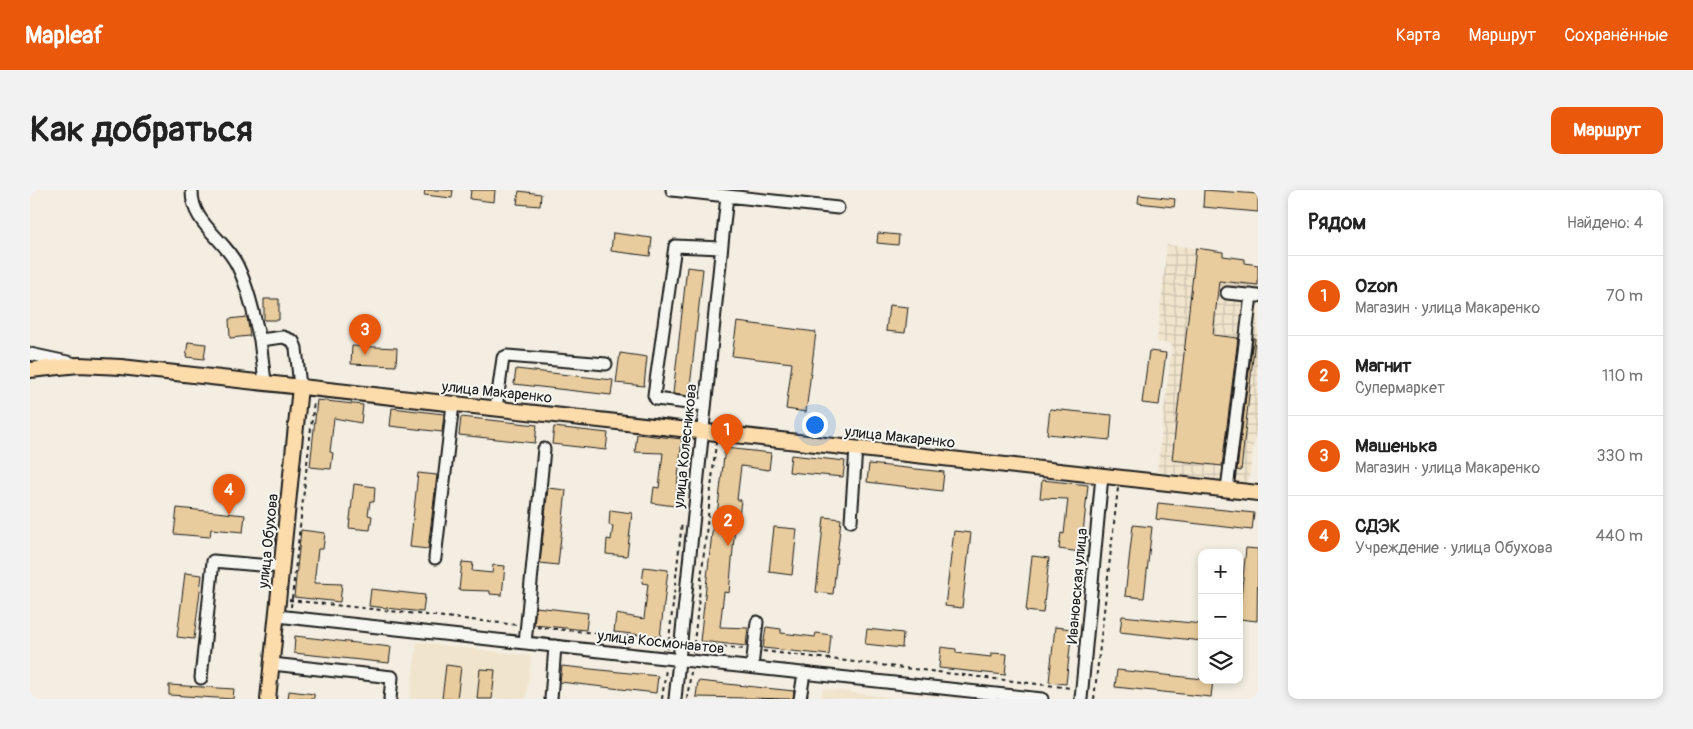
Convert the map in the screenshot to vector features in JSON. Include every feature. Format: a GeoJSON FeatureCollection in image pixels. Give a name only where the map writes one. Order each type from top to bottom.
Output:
{"type":"FeatureCollection","features":[{"type":"Feature","properties":{"kind":"main road","name":"улица Макаренко"},"geometry":{"type":"LineString","coordinates":[[30,370],[78,365],[121,367],[1258,493]]}},
{"type":"Feature","properties":{"kind":"main road","name":"улица Обухова"},"geometry":{"type":"LineString","coordinates":[[268,699],[272,664],[283,616],[282,567],[300,387]]}},
{"type":"Feature","properties":{"kind":"street"},"geometry":{"type":"LineString","coordinates":[[192,190],[194,209],[199,219],[226,248],[245,282],[260,340],[265,382]]}},
{"type":"Feature","properties":{"kind":"street"},"geometry":{"type":"LineString","coordinates":[[672,190],[838,208]]}},
{"type":"Feature","properties":{"kind":"street","name":"улица Колесникова"},"geometry":{"type":"LineString","coordinates":[[675,699],[673,659],[702,431],[727,196]]}},
{"type":"Feature","properties":{"kind":"street"},"geometry":{"type":"LineString","coordinates":[[704,405],[656,398],[654,395],[674,246],[721,248]]}},
{"type":"Feature","properties":{"kind":"street"},"geometry":{"type":"LineString","coordinates":[[1227,293],[1255,295],[1253,322],[1227,490]]}},
{"type":"Feature","properties":{"kind":"street"},"geometry":{"type":"LineString","coordinates":[[260,340],[284,336],[293,341],[296,348],[300,387]]}},
{"type":"Feature","properties":{"kind":"street"},"geometry":{"type":"LineString","coordinates":[[30,354],[78,365]]}},
{"type":"Feature","properties":{"kind":"street"},"geometry":{"type":"LineString","coordinates":[[496,408],[503,358],[507,356],[606,364]]}},
{"type":"Feature","properties":{"kind":"street"},"geometry":{"type":"LineString","coordinates":[[435,558],[453,404]]}},
{"type":"Feature","properties":{"kind":"street"},"geometry":{"type":"LineString","coordinates":[[851,520],[856,448]]}},
{"type":"Feature","properties":{"kind":"street"},"geometry":{"type":"LineString","coordinates":[[525,642],[544,449]]}},
{"type":"Feature","properties":{"kind":"street","name":"Ивановская улица"},"geometry":{"type":"LineString","coordinates":[[1081,699],[1102,476]]}},
{"type":"Feature","properties":{"kind":"street"},"geometry":{"type":"LineString","coordinates":[[201,678],[213,560],[282,567]]}},
{"type":"Feature","properties":{"kind":"street","name":"улица Космонавтов"},"geometry":{"type":"LineString","coordinates":[[283,616],[1042,699]]}},
{"type":"Feature","properties":{"kind":"street"},"geometry":{"type":"LineString","coordinates":[[752,667],[757,622]]}},
{"type":"Feature","properties":{"kind":"street"},"geometry":{"type":"LineString","coordinates":[[551,699],[555,646]]}},
{"type":"Feature","properties":{"kind":"street"},"geometry":{"type":"LineString","coordinates":[[272,664],[392,677],[390,699]]}},
{"type":"Feature","properties":{"kind":"street"},"geometry":{"type":"LineString","coordinates":[[800,699],[804,673]]}},
{"type":"Feature","properties":{"kind":"path"},"geometry":{"type":"LineString","coordinates":[[283,616],[316,388]]}},
{"type":"Feature","properties":{"kind":"path"},"geometry":{"type":"LineString","coordinates":[[688,699],[717,433]]}},
{"type":"Feature","properties":{"kind":"path"},"geometry":{"type":"LineString","coordinates":[[1094,699],[1119,478]]}},
{"type":"Feature","properties":{"kind":"path"},"geometry":{"type":"LineString","coordinates":[[662,699],[673,659],[683,515]]}},
{"type":"Feature","properties":{"kind":"shaded area"},"geometry":{"type":"Polygon","coordinates":[[[1167,245],[1212,250],[1212,261],[1258,271],[1258,415],[1248,484],[1157,472],[1172,344],[1157,342],[1167,245]]]}},
{"type":"Feature","properties":{"kind":"shaded area"},"geometry":{"type":"Polygon","coordinates":[[[417,642],[531,656],[526,699],[410,699],[417,642]]]}},
{"type":"Feature","properties":{"kind":"shaded area"},"geometry":{"type":"Polygon","coordinates":[[[823,689],[904,699],[822,699],[823,689]]]}},
{"type":"Feature","properties":{"kind":"building"},"geometry":{"type":"Polygon","coordinates":[[[425,190],[453,190],[452,198],[424,195],[425,190]]]}},
{"type":"Feature","properties":{"kind":"building"},"geometry":{"type":"Polygon","coordinates":[[[471,190],[495,190],[494,202],[470,199],[471,190]]]}},
{"type":"Feature","properties":{"kind":"building"},"geometry":{"type":"Polygon","coordinates":[[[1204,190],[1258,194],[1258,212],[1203,207],[1204,190]]]}},
{"type":"Feature","properties":{"kind":"building"},"geometry":{"type":"Polygon","coordinates":[[[519,191],[541,194],[540,206],[517,204],[519,191]]]}},
{"type":"Feature","properties":{"kind":"building"},"geometry":{"type":"Polygon","coordinates":[[[1139,195],[1175,199],[1174,207],[1138,203],[1139,195]]]}},
{"type":"Feature","properties":{"kind":"building"},"geometry":{"type":"Polygon","coordinates":[[[613,233],[652,238],[650,256],[611,251],[613,233]]]}},
{"type":"Feature","properties":{"kind":"building"},"geometry":{"type":"Polygon","coordinates":[[[878,233],[899,235],[898,245],[877,243],[878,233]]]}},
{"type":"Feature","properties":{"kind":"building"},"geometry":{"type":"Polygon","coordinates":[[[1196,248],[1223,252],[1223,256],[1245,259],[1245,263],[1258,265],[1258,285],[1219,281],[1213,335],[1238,338],[1222,466],[1172,460],[1196,248]]]}},
{"type":"Feature","properties":{"kind":"building"},"geometry":{"type":"Polygon","coordinates":[[[687,267],[703,269],[689,396],[673,394],[687,267]]]}},
{"type":"Feature","properties":{"kind":"building"},"geometry":{"type":"Polygon","coordinates":[[[264,299],[279,299],[279,320],[264,320],[264,299]]]}},
{"type":"Feature","properties":{"kind":"building"},"geometry":{"type":"Polygon","coordinates":[[[889,305],[908,307],[905,333],[886,331],[889,305]]]}},
{"type":"Feature","properties":{"kind":"building"},"geometry":{"type":"Polygon","coordinates":[[[247,317],[250,336],[230,338],[229,319],[247,317]]]}},
{"type":"Feature","properties":{"kind":"building"},"geometry":{"type":"Polygon","coordinates":[[[737,322],[816,332],[806,412],[786,409],[792,363],[732,356],[737,322]]]}},
{"type":"Feature","properties":{"kind":"building"},"geometry":{"type":"Polygon","coordinates":[[[1253,338],[1255,338],[1241,471],[1237,470],[1253,338]]]}},
{"type":"Feature","properties":{"kind":"building"},"geometry":{"type":"Polygon","coordinates":[[[188,342],[206,344],[204,359],[186,357],[188,342]]]}},
{"type":"Feature","properties":{"kind":"building"},"geometry":{"type":"Polygon","coordinates":[[[352,346],[397,348],[396,366],[351,364],[352,346]]]}},
{"type":"Feature","properties":{"kind":"building"},"geometry":{"type":"Polygon","coordinates":[[[1149,351],[1166,353],[1159,405],[1142,403],[1149,351]]]}},
{"type":"Feature","properties":{"kind":"building"},"geometry":{"type":"Polygon","coordinates":[[[620,353],[647,357],[644,386],[616,383],[620,353]]]}},
{"type":"Feature","properties":{"kind":"building"},"geometry":{"type":"Polygon","coordinates":[[[516,369],[613,380],[611,395],[514,384],[516,369]]]}},
{"type":"Feature","properties":{"kind":"building"},"geometry":{"type":"Polygon","coordinates":[[[317,400],[363,405],[361,423],[334,418],[330,452],[333,453],[331,469],[310,467],[317,400]]]}},
{"type":"Feature","properties":{"kind":"building"},"geometry":{"type":"Polygon","coordinates":[[[392,408],[444,414],[442,432],[390,426],[392,408]]]}},
{"type":"Feature","properties":{"kind":"building"},"geometry":{"type":"Polygon","coordinates":[[[1050,409],[1112,415],[1110,440],[1047,434],[1050,409]]]}},
{"type":"Feature","properties":{"kind":"building"},"geometry":{"type":"Polygon","coordinates":[[[461,417],[537,425],[535,443],[459,435],[461,417]]]}},
{"type":"Feature","properties":{"kind":"building"},"geometry":{"type":"Polygon","coordinates":[[[554,427],[608,433],[606,450],[552,444],[554,427]]]}},
{"type":"Feature","properties":{"kind":"building"},"geometry":{"type":"Polygon","coordinates":[[[637,434],[682,439],[675,506],[652,503],[654,487],[659,488],[663,453],[635,452],[637,434]]]}},
{"type":"Feature","properties":{"kind":"building"},"geometry":{"type":"Polygon","coordinates":[[[725,448],[771,453],[769,470],[741,466],[737,500],[741,500],[739,517],[736,516],[729,593],[724,592],[720,627],[748,628],[746,646],[700,641],[713,524],[716,524],[725,448]]]}},
{"type":"Feature","properties":{"kind":"building"},"geometry":{"type":"Polygon","coordinates":[[[791,455],[845,461],[843,477],[789,472],[791,455]]]}},
{"type":"Feature","properties":{"kind":"building"},"geometry":{"type":"Polygon","coordinates":[[[869,464],[944,472],[942,491],[867,482],[869,464]]]}},
{"type":"Feature","properties":{"kind":"building"},"geometry":{"type":"Polygon","coordinates":[[[418,473],[437,475],[428,549],[410,547],[418,473]]]}},
{"type":"Feature","properties":{"kind":"building"},"geometry":{"type":"Polygon","coordinates":[[[1042,480],[1088,485],[1081,552],[1059,549],[1061,533],[1064,534],[1068,499],[1040,498],[1042,480]]]}},
{"type":"Feature","properties":{"kind":"building"},"geometry":{"type":"Polygon","coordinates":[[[354,484],[375,487],[374,502],[370,501],[368,515],[372,516],[370,530],[349,528],[354,484]]]}},
{"type":"Feature","properties":{"kind":"building"},"geometry":{"type":"Polygon","coordinates":[[[548,488],[566,490],[558,565],[540,563],[548,488]]]}},
{"type":"Feature","properties":{"kind":"building"},"geometry":{"type":"Polygon","coordinates":[[[1158,503],[1254,513],[1252,530],[1156,519],[1158,503]]]}},
{"type":"Feature","properties":{"kind":"building"},"geometry":{"type":"Polygon","coordinates":[[[177,508],[245,515],[243,532],[211,529],[210,537],[174,534],[177,508]]]}},
{"type":"Feature","properties":{"kind":"building"},"geometry":{"type":"Polygon","coordinates":[[[610,510],[632,513],[627,556],[606,554],[607,539],[611,540],[613,526],[609,525],[610,510]]]}},
{"type":"Feature","properties":{"kind":"building"},"geometry":{"type":"Polygon","coordinates":[[[824,517],[841,519],[833,594],[816,592],[824,517]]]}},
{"type":"Feature","properties":{"kind":"building"},"geometry":{"type":"Polygon","coordinates":[[[1133,525],[1152,527],[1144,598],[1125,596],[1133,525]]]}},
{"type":"Feature","properties":{"kind":"building"},"geometry":{"type":"Polygon","coordinates":[[[774,527],[797,529],[792,575],[769,572],[774,527]]]}},
{"type":"Feature","properties":{"kind":"building"},"geometry":{"type":"Polygon","coordinates":[[[301,530],[325,533],[323,549],[318,549],[314,583],[342,584],[340,602],[294,597],[301,530]]]}},
{"type":"Feature","properties":{"kind":"building"},"geometry":{"type":"Polygon","coordinates":[[[954,531],[971,533],[962,608],[945,606],[954,531]]]}},
{"type":"Feature","properties":{"kind":"building"},"geometry":{"type":"Polygon","coordinates":[[[1246,548],[1258,549],[1257,621],[1243,619],[1243,578],[1246,548]]]}},
{"type":"Feature","properties":{"kind":"building"},"geometry":{"type":"Polygon","coordinates":[[[1032,556],[1049,558],[1043,613],[1026,611],[1032,556]]]}},
{"type":"Feature","properties":{"kind":"building"},"geometry":{"type":"Polygon","coordinates":[[[462,562],[473,563],[472,571],[492,573],[493,565],[505,566],[502,595],[490,594],[490,591],[459,590],[462,562]]]}},
{"type":"Feature","properties":{"kind":"building"},"geometry":{"type":"Polygon","coordinates":[[[644,567],[668,570],[660,637],[614,632],[616,614],[644,619],[648,584],[642,583],[644,567]]]}},
{"type":"Feature","properties":{"kind":"building"},"geometry":{"type":"Polygon","coordinates":[[[185,573],[202,575],[194,639],[177,637],[185,573]]]}},
{"type":"Feature","properties":{"kind":"building"},"geometry":{"type":"Polygon","coordinates":[[[371,589],[425,595],[423,612],[369,606],[371,589]]]}},
{"type":"Feature","properties":{"kind":"building"},"geometry":{"type":"Polygon","coordinates":[[[536,607],[588,613],[586,630],[534,625],[536,607]]]}},
{"type":"Feature","properties":{"kind":"building"},"geometry":{"type":"Polygon","coordinates":[[[1122,616],[1198,624],[1198,641],[1120,632],[1122,616]]]}},
{"type":"Feature","properties":{"kind":"building"},"geometry":{"type":"Polygon","coordinates":[[[766,627],[781,629],[781,633],[815,637],[816,633],[831,635],[829,655],[763,648],[766,627]]]}},
{"type":"Feature","properties":{"kind":"building"},"geometry":{"type":"Polygon","coordinates":[[[1055,627],[1072,629],[1066,684],[1049,682],[1055,627]]]}},
{"type":"Feature","properties":{"kind":"building"},"geometry":{"type":"Polygon","coordinates":[[[867,629],[903,633],[902,648],[865,644],[867,629]]]}},
{"type":"Feature","properties":{"kind":"building"},"geometry":{"type":"Polygon","coordinates":[[[295,636],[391,647],[389,663],[294,653],[295,636]]]}},
{"type":"Feature","properties":{"kind":"building"},"geometry":{"type":"Polygon","coordinates":[[[941,647],[956,649],[956,653],[991,657],[991,653],[1007,654],[1005,675],[939,668],[941,647]]]}},
{"type":"Feature","properties":{"kind":"building"},"geometry":{"type":"Polygon","coordinates":[[[446,665],[461,667],[457,699],[442,699],[446,665]]]}},
{"type":"Feature","properties":{"kind":"building"},"geometry":{"type":"Polygon","coordinates":[[[562,666],[658,676],[656,693],[560,682],[562,666]]]}},
{"type":"Feature","properties":{"kind":"building"},"geometry":{"type":"Polygon","coordinates":[[[480,669],[495,670],[492,699],[477,699],[480,669]]]}},
{"type":"Feature","properties":{"kind":"building"},"geometry":{"type":"Polygon","coordinates":[[[1117,670],[1198,678],[1198,684],[1213,684],[1211,697],[1115,687],[1117,670]]]}},
{"type":"Feature","properties":{"kind":"building"},"geometry":{"type":"Polygon","coordinates":[[[698,681],[794,691],[793,699],[696,697],[698,681]]]}},
{"type":"Feature","properties":{"kind":"building"},"geometry":{"type":"Polygon","coordinates":[[[169,685],[234,689],[233,699],[169,695],[169,685]]]}},
{"type":"Feature","properties":{"kind":"building"},"geometry":{"type":"Polygon","coordinates":[[[289,691],[314,694],[314,699],[288,699],[289,691]]]}},
{"type":"Feature","properties":{"kind":"place","name":"Машенька"},"geometry":{"type":"Point","coordinates":[365,355]}},
{"type":"Feature","properties":{"kind":"place","name":"Ozon"},"geometry":{"type":"Point","coordinates":[727,455]}},
{"type":"Feature","properties":{"kind":"place","name":"СДЭК"},"geometry":{"type":"Point","coordinates":[229,515]}},
{"type":"Feature","properties":{"kind":"place","name":"Магнит"},"geometry":{"type":"Point","coordinates":[728,546]}}]}
